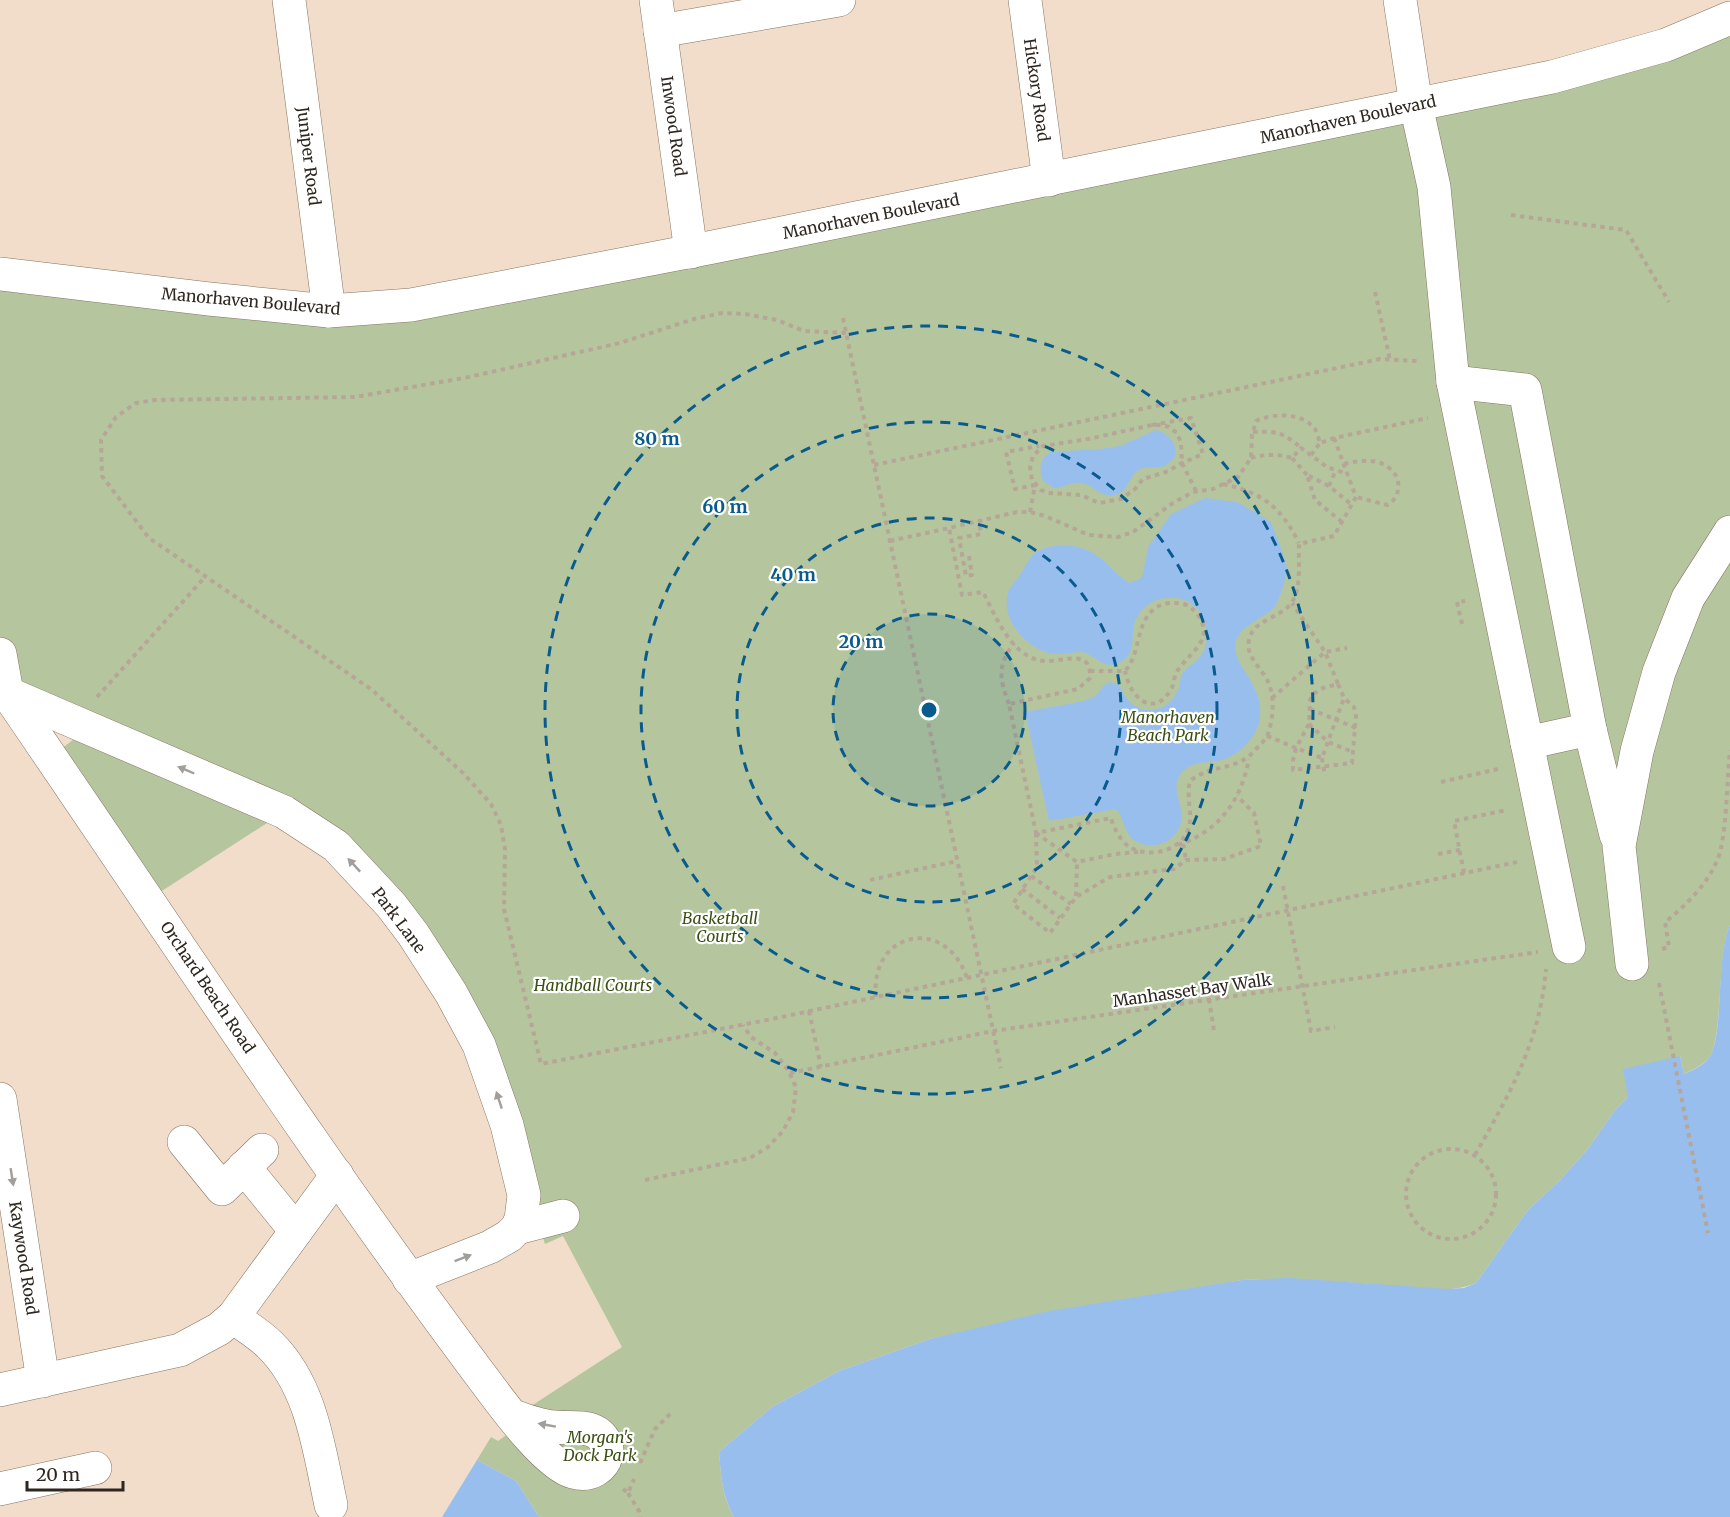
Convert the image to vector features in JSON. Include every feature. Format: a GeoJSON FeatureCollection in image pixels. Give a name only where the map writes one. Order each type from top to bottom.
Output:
{"type":"FeatureCollection","features":[{"type":"Feature","properties":{"kind":"street","name":"Juniper Road"},"geometry":{"type":"LineString","coordinates":[[289,0],[329,311]]}},
{"type":"Feature","properties":{"kind":"street"},"geometry":{"type":"LineString","coordinates":[[658,15],[839,0]]}},
{"type":"Feature","properties":{"kind":"street","name":"Hickory Road"},"geometry":{"type":"LineString","coordinates":[[1024,0],[1049,180]]}},
{"type":"Feature","properties":{"kind":"street"},"geometry":{"type":"LineString","coordinates":[[1400,0],[1416,105],[1434,187],[1452,373],[1517,755],[1558,949]]}},
{"type":"Feature","properties":{"kind":"street","name":"Inwood Road"},"geometry":{"type":"LineString","coordinates":[[658,15],[691,252]]}},
{"type":"Feature","properties":{"kind":"street","name":"Manorhaven Boulevard"},"geometry":{"type":"LineString","coordinates":[[0,274],[209,300],[329,311],[411,305],[691,252],[1562,74],[1666,45],[1730,18]]}},
{"type":"Feature","properties":{"kind":"street"},"geometry":{"type":"LineString","coordinates":[[1452,373],[1525,390],[1590,729],[1643,957]]}},
{"type":"Feature","properties":{"kind":"street"},"geometry":{"type":"LineString","coordinates":[[1619,846],[1636,751],[1659,672],[1688,597],[1730,532]]}},
{"type":"Feature","properties":{"kind":"street","name":"Orchard Beach Road"},"geometry":{"type":"LineString","coordinates":[[0,654],[4,690],[409,1279],[511,1415]]}},
{"type":"Feature","properties":{"kind":"street","name":"Park Lane"},"geometry":{"type":"LineString","coordinates":[[4,690],[284,812],[336,846],[391,905],[413,934],[451,993],[479,1045],[507,1125],[524,1195],[523,1213],[517,1228]]}},
{"type":"Feature","properties":{"kind":"street"},"geometry":{"type":"LineString","coordinates":[[1517,755],[1590,729]]}},
{"type":"Feature","properties":{"kind":"street","name":"Kaywood Road"},"geometry":{"type":"LineString","coordinates":[[0,1099],[43,1381]]}},
{"type":"Feature","properties":{"kind":"street"},"geometry":{"type":"LineString","coordinates":[[184,1142],[222,1189],[253,1159],[296,1231]]}},
{"type":"Feature","properties":{"kind":"street"},"geometry":{"type":"LineString","coordinates":[[0,1390],[180,1350],[219,1329],[233,1317],[337,1175]]}},
{"type":"Feature","properties":{"kind":"street"},"geometry":{"type":"LineString","coordinates":[[409,1279],[490,1247],[509,1236],[517,1228],[563,1216]]}},
{"type":"Feature","properties":{"kind":"street"},"geometry":{"type":"LineString","coordinates":[[233,1317],[268,1343],[284,1360],[300,1389],[313,1420],[331,1505]]}},
{"type":"Feature","properties":{"kind":"street"},"geometry":{"type":"LineString","coordinates":[[0,1489],[95,1468]]}},
{"type":"Feature","properties":{"kind":"path"},"geometry":{"type":"LineString","coordinates":[[1511,215],[1626,230],[1669,302]]}},
{"type":"Feature","properties":{"kind":"path"},"geometry":{"type":"LineString","coordinates":[[1375,292],[1390,360]]}},
{"type":"Feature","properties":{"kind":"path"},"geometry":{"type":"LineString","coordinates":[[846,333],[804,331],[777,320],[745,314],[722,313],[694,319],[620,343],[469,377],[355,396],[155,400],[136,403],[116,417],[101,440],[102,477],[149,538],[371,689],[463,773],[491,804],[501,825],[505,849],[504,909],[541,1064],[809,1011],[1528,859]]}},
{"type":"Feature","properties":{"kind":"path"},"geometry":{"type":"LineString","coordinates":[[843,318],[1001,1068]]}},
{"type":"Feature","properties":{"kind":"path"},"geometry":{"type":"LineString","coordinates":[[874,465],[1380,359],[1452,373]]}},
{"type":"Feature","properties":{"kind":"path"},"geometry":{"type":"LineString","coordinates":[[890,541],[1017,512],[1046,516],[1089,535],[1118,537],[1133,532],[1173,503],[1196,491],[1213,489],[1238,477],[1251,458],[1256,421],[1263,417],[1284,415],[1301,418],[1315,429],[1320,443]]}},
{"type":"Feature","properties":{"kind":"path"},"geometry":{"type":"LineString","coordinates":[[1311,455],[1320,443],[1334,438],[1432,417]]}},
{"type":"Feature","properties":{"kind":"path"},"geometry":{"type":"LineString","coordinates":[[1035,485],[1015,489],[1006,453],[1043,446],[1088,439],[1191,418],[1203,454],[1169,471],[1148,476],[1128,495],[1111,502],[1099,503],[1082,495],[1048,493],[1035,485],[1030,467],[1033,456],[1043,446]]}},
{"type":"Feature","properties":{"kind":"path"},"geometry":{"type":"LineString","coordinates":[[1152,425],[1169,427],[1177,433],[1181,443],[1182,463],[1196,491]]}},
{"type":"Feature","properties":{"kind":"path"},"geometry":{"type":"LineString","coordinates":[[1253,432],[1280,432],[1327,467],[1347,474]]}},
{"type":"Feature","properties":{"kind":"path"},"geometry":{"type":"LineString","coordinates":[[1299,544],[1334,536],[1356,497],[1334,438]]}},
{"type":"Feature","properties":{"kind":"path"},"geometry":{"type":"LineString","coordinates":[[1292,458],[1301,448]]}},
{"type":"Feature","properties":{"kind":"path"},"geometry":{"type":"LineString","coordinates":[[1251,458],[1263,455],[1292,458],[1307,475],[1329,486],[1352,505]]}},
{"type":"Feature","properties":{"kind":"path"},"geometry":{"type":"LineString","coordinates":[[1344,464],[1372,460],[1389,467],[1398,479],[1398,495],[1387,505],[1356,497]]}},
{"type":"Feature","properties":{"kind":"path"},"geometry":{"type":"LineString","coordinates":[[1329,486],[1336,470]]}},
{"type":"Feature","properties":{"kind":"path"},"geometry":{"type":"LineString","coordinates":[[1307,475],[1315,501],[1342,522]]}},
{"type":"Feature","properties":{"kind":"path"},"geometry":{"type":"LineString","coordinates":[[1036,833],[1077,862],[1115,854],[1167,851],[1198,838],[1213,827],[1237,796],[1245,780],[1250,758],[1267,736],[1271,718],[1272,698],[1269,683],[1251,658],[1249,639],[1262,622],[1278,616],[1292,603],[1297,591],[1299,544],[1292,530],[1272,505],[1247,490],[1223,484]]}},
{"type":"Feature","properties":{"kind":"path"},"geometry":{"type":"LineString","coordinates":[[1030,512],[1035,485]]}},
{"type":"Feature","properties":{"kind":"path"},"geometry":{"type":"LineString","coordinates":[[969,556],[972,575],[966,576],[959,538],[981,534],[979,521]]}},
{"type":"Feature","properties":{"kind":"path"},"geometry":{"type":"LineString","coordinates":[[949,528],[962,595],[983,592],[1002,629],[1028,656],[1039,661],[1079,658],[1085,660],[1090,671],[1090,678],[1078,689],[1009,704]]}},
{"type":"Feature","properties":{"kind":"path"},"geometry":{"type":"LineString","coordinates":[[74,722],[204,577]]}},
{"type":"Feature","properties":{"kind":"path"},"geometry":{"type":"LineString","coordinates":[[1090,671],[1125,671],[1132,664],[1136,654],[1144,621],[1153,610],[1165,603],[1186,604],[1191,607],[1203,626],[1202,641],[1176,672],[1173,688],[1164,698],[1151,704],[1140,700],[1127,684],[1125,671]]}},
{"type":"Feature","properties":{"kind":"path"},"geometry":{"type":"LineString","coordinates":[[1292,603],[1325,652],[1344,698],[1354,707],[1356,728],[1352,763],[1293,770],[1296,748],[1309,724],[1310,700],[1313,694],[1323,688],[1338,684]]}},
{"type":"Feature","properties":{"kind":"path"},"geometry":{"type":"LineString","coordinates":[[1460,624],[1469,622]]}},
{"type":"Feature","properties":{"kind":"path"},"geometry":{"type":"LineString","coordinates":[[1014,643],[1004,658],[1000,671],[1001,683],[1009,704],[1036,833],[1037,867],[1013,903],[1050,933],[1076,897],[1110,877],[1174,869],[1186,860],[1224,859],[1261,846],[1254,813],[1237,796]]}},
{"type":"Feature","properties":{"kind":"path"},"geometry":{"type":"LineString","coordinates":[[1272,698],[1325,652],[1347,648]]}},
{"type":"Feature","properties":{"kind":"path"},"geometry":{"type":"LineString","coordinates":[[1325,776],[1322,759],[1344,698]]}},
{"type":"Feature","properties":{"kind":"path"},"geometry":{"type":"LineString","coordinates":[[1310,709],[1356,728]]}},
{"type":"Feature","properties":{"kind":"path"},"geometry":{"type":"LineString","coordinates":[[1309,724],[1328,742],[1353,752]]}},
{"type":"Feature","properties":{"kind":"path"},"geometry":{"type":"LineString","coordinates":[[1267,736],[1322,759]]}},
{"type":"Feature","properties":{"kind":"path"},"geometry":{"type":"LineString","coordinates":[[1643,957],[1669,947],[1665,922],[1687,904],[1712,870],[1721,850],[1730,750]]}},
{"type":"Feature","properties":{"kind":"path"},"geometry":{"type":"LineString","coordinates":[[1441,782],[1517,755]]}},
{"type":"Feature","properties":{"kind":"path"},"geometry":{"type":"LineString","coordinates":[[1176,846],[1190,826],[1187,792],[1190,781],[1208,770],[1238,764],[1250,758]]}},
{"type":"Feature","properties":{"kind":"path"},"geometry":{"type":"LineString","coordinates":[[1464,873],[1454,821],[1517,808]]}},
{"type":"Feature","properties":{"kind":"path"},"geometry":{"type":"LineString","coordinates":[[1036,833],[1112,818],[1114,828],[1130,848],[1142,851]]}},
{"type":"Feature","properties":{"kind":"path"},"geometry":{"type":"LineString","coordinates":[[1183,844],[1186,860]]}},
{"type":"Feature","properties":{"kind":"path"},"geometry":{"type":"LineString","coordinates":[[1438,854],[1460,850]]}},
{"type":"Feature","properties":{"kind":"path"},"geometry":{"type":"LineString","coordinates":[[870,880],[957,861]]}},
{"type":"Feature","properties":{"kind":"path"},"geometry":{"type":"LineString","coordinates":[[1076,897],[1077,862]]}},
{"type":"Feature","properties":{"kind":"path"},"geometry":{"type":"LineString","coordinates":[[1031,876],[1071,904]]}},
{"type":"Feature","properties":{"kind":"path"},"geometry":{"type":"LineString","coordinates":[[1283,886],[1311,1031],[1335,1027]]}},
{"type":"Feature","properties":{"kind":"path"},"geometry":{"type":"LineString","coordinates":[[1022,889],[1060,918]]}},
{"type":"Feature","properties":{"kind":"path"},"geometry":{"type":"LineString","coordinates":[[876,997],[875,982],[878,967],[886,954],[897,945],[911,939],[926,939],[941,943],[953,951],[962,963],[967,978]]}},
{"type":"Feature","properties":{"kind":"path"},"geometry":{"type":"LineString","coordinates":[[1475,1155],[1522,1068],[1535,1032],[1545,980],[1558,949]]}},
{"type":"Feature","properties":{"kind":"path","name":"Manhasset Bay Walk"},"geometry":{"type":"LineString","coordinates":[[790,1073],[993,1031],[1558,949]]}},
{"type":"Feature","properties":{"kind":"path"},"geometry":{"type":"LineString","coordinates":[[1661,994],[1708,1233]]}},
{"type":"Feature","properties":{"kind":"path"},"geometry":{"type":"LineString","coordinates":[[1209,999],[1214,1031]]}},
{"type":"Feature","properties":{"kind":"path"},"geometry":{"type":"LineString","coordinates":[[809,1011],[821,1067]]}},
{"type":"Feature","properties":{"kind":"path"},"geometry":{"type":"LineString","coordinates":[[645,1180],[750,1158],[768,1147],[783,1131],[793,1113],[796,1087],[790,1073],[775,1053],[751,1037],[743,1024]]}},
{"type":"Feature","properties":{"kind":"path"},"geometry":{"type":"LineString","coordinates":[[1447,1149],[1462,1150],[1475,1155],[1487,1166],[1494,1180],[1497,1195],[1494,1210],[1486,1224],[1473,1234],[1459,1239],[1443,1239],[1428,1234],[1417,1225],[1409,1213],[1405,1199],[1406,1184],[1412,1171],[1420,1159],[1433,1152],[1447,1149]]}},
{"type":"Feature","properties":{"kind":"path"},"geometry":{"type":"LineString","coordinates":[[639,1468],[655,1429],[670,1414]]}},
{"type":"Feature","properties":{"kind":"path"},"geometry":{"type":"LineString","coordinates":[[628,1493],[635,1476]]}},
{"type":"Feature","properties":{"kind":"path"},"geometry":{"type":"LineString","coordinates":[[616,1482],[628,1493],[641,1517]]}},
{"type":"Feature","properties":{"kind":"green space","name":"Manorhaven Beach Park"},"geometry":{"type":"Polygon","coordinates":[[[1730,18],[1730,925],[1723,957],[1716,1035],[1708,1059],[1684,1074],[1680,1056],[1628,1097],[1615,1110],[1588,1149],[1528,1210],[1476,1283],[1451,1289],[1424,1290],[1323,1281],[1242,1280],[930,1339],[839,1371],[772,1407],[719,1452],[721,1477],[734,1517],[539,1517],[516,1481],[477,1460],[491,1437],[498,1441],[513,1430],[505,1423],[622,1347],[563,1236],[545,1244],[492,1079],[451,993],[284,812],[151,898],[52,756],[87,729],[0,686],[0,273],[329,311],[1416,105],[1730,18]]]}},
{"type":"Feature","properties":{"kind":"water"},"geometry":{"type":"Polygon","coordinates":[[[1156,430],[1168,436],[1175,446],[1176,451],[1171,462],[1164,466],[1143,468],[1137,471],[1123,491],[1115,495],[1104,495],[1085,484],[1078,483],[1054,488],[1043,481],[1041,465],[1044,458],[1051,452],[1120,446],[1156,430]]]}},
{"type":"Feature","properties":{"kind":"water"},"geometry":{"type":"Polygon","coordinates":[[[1205,498],[1237,502],[1271,522],[1286,566],[1287,573],[1275,607],[1245,628],[1236,641],[1235,650],[1238,658],[1253,684],[1260,705],[1260,717],[1255,732],[1251,739],[1233,755],[1218,761],[1194,764],[1182,773],[1176,787],[1182,820],[1178,831],[1165,842],[1150,845],[1134,840],[1130,837],[1116,809],[1049,821],[1025,712],[1092,698],[1109,683],[1119,685],[1132,704],[1139,708],[1152,710],[1166,705],[1176,695],[1182,674],[1203,652],[1207,630],[1203,616],[1190,603],[1178,598],[1162,599],[1146,606],[1139,614],[1134,625],[1131,650],[1121,662],[1106,664],[1084,652],[1052,654],[1031,644],[1016,630],[1008,612],[1009,591],[1033,555],[1042,549],[1054,546],[1085,549],[1105,562],[1129,583],[1142,578],[1148,547],[1171,514],[1205,498]]]}},
{"type":"Feature","properties":{"kind":"water"},"geometry":{"type":"Polygon","coordinates":[[[1730,925],[1730,1517],[734,1517],[721,1478],[719,1452],[772,1407],[839,1371],[930,1339],[1049,1311],[1242,1280],[1290,1278],[1448,1289],[1464,1288],[1476,1283],[1528,1210],[1588,1149],[1615,1110],[1628,1097],[1623,1069],[1680,1056],[1684,1074],[1708,1059],[1716,1034],[1725,939],[1730,925]]]}},
{"type":"Feature","properties":{"kind":"water"},"geometry":{"type":"Polygon","coordinates":[[[477,1460],[516,1481],[539,1517],[442,1517],[477,1460]]]}},
{"type":"Feature","properties":{"kind":"park label","name":"Basketball Courts"},"geometry":{"type":"Point","coordinates":[720,927]}},
{"type":"Feature","properties":{"kind":"park label","name":"Handball Courts"},"geometry":{"type":"Point","coordinates":[593,985]}},
{"type":"Feature","properties":{"kind":"park label","name":"Morgan's Dock Park"},"geometry":{"type":"Point","coordinates":[600,1446]}}]}
